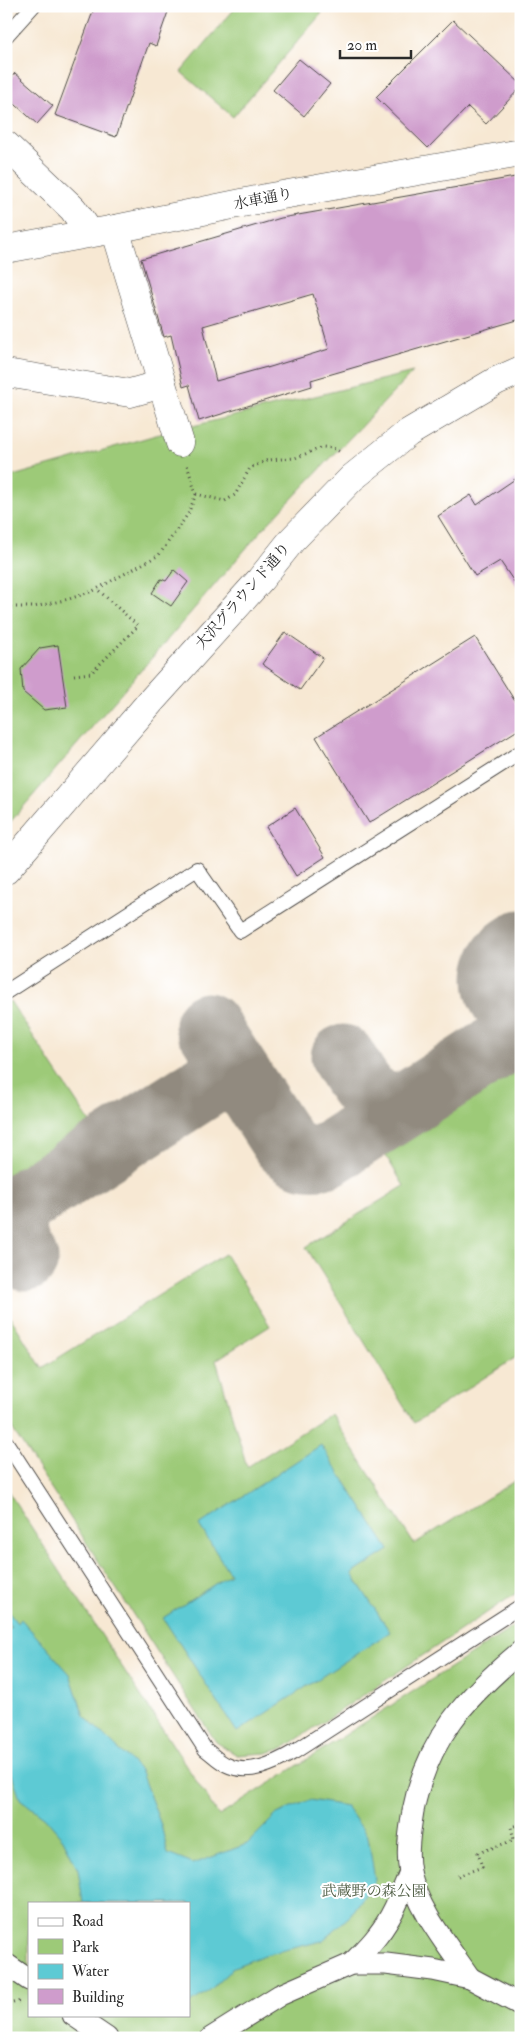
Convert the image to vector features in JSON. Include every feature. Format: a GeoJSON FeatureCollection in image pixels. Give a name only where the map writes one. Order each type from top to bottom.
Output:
{"type":"FeatureCollection","features":[{"type":"Feature","properties":{"kind":"street"},"geometry":{"type":"LineString","coordinates":[[6,145],[73,209],[103,231],[162,384],[180,443]]}},
{"type":"Feature","properties":{"kind":"street","name":"水車通り"},"geometry":{"type":"LineString","coordinates":[[6,249],[271,197],[521,153]]}},
{"type":"Feature","properties":{"kind":"street","name":"大沢グラウンド通り"},"geometry":{"type":"LineString","coordinates":[[6,870],[152,700],[260,580],[292,540],[352,478],[408,433],[496,381],[521,370]]}},
{"type":"Feature","properties":{"kind":"street"},"geometry":{"type":"LineString","coordinates":[[6,373],[130,393],[162,384]]}},
{"type":"Feature","properties":{"kind":"street"},"geometry":{"type":"LineString","coordinates":[[470,1978],[423,1907],[410,1872],[410,1826],[420,1780],[434,1746],[458,1710],[491,1676],[521,1651]]}},
{"type":"Feature","properties":{"kind":"street"},"geometry":{"type":"LineString","coordinates":[[211,2038],[280,1995],[351,1964],[378,1936],[386,1924],[396,1906],[410,1872]]}},
{"type":"Feature","properties":{"kind":"street"},"geometry":{"type":"LineString","coordinates":[[6,1964],[28,1979]]}},
{"type":"Feature","properties":{"kind":"street"},"geometry":{"type":"LineString","coordinates":[[351,1964],[386,1964],[470,1978],[521,2005]]}},
{"type":"Feature","properties":{"kind":"street"},"geometry":{"type":"LineString","coordinates":[[74,2016],[104,2037]]}},
{"type":"Feature","properties":{"kind":"lane"},"geometry":{"type":"LineString","coordinates":[[6,36],[33,6]]}},
{"type":"Feature","properties":{"kind":"lane"},"geometry":{"type":"LineString","coordinates":[[6,992],[198,869],[240,931],[521,752]]}},
{"type":"Feature","properties":{"kind":"lane"},"geometry":{"type":"LineString","coordinates":[[6,1442],[205,1749],[228,1766],[250,1769],[276,1762],[521,1606]]}},
{"type":"Feature","properties":{"kind":"path"},"geometry":{"type":"LineString","coordinates":[[6,607],[43,605],[69,600],[97,589],[159,555],[188,514],[196,494],[225,501],[235,495],[250,468],[268,460],[295,458],[323,447],[333,448],[345,455]]}},
{"type":"Feature","properties":{"kind":"path"},"geometry":{"type":"LineString","coordinates":[[74,675],[90,673],[138,626],[97,589]]}},
{"type":"Feature","properties":{"kind":"path"},"geometry":{"type":"LineString","coordinates":[[458,1876],[482,1867],[478,1853],[514,1840],[511,1827],[521,1824]]}},
{"type":"Feature","properties":{"kind":"green space"},"geometry":{"type":"Polygon","coordinates":[[[237,6],[314,6],[322,13],[233,117],[181,72],[237,6]]]}},
{"type":"Feature","properties":{"kind":"green space"},"geometry":{"type":"Polygon","coordinates":[[[413,372],[262,530],[6,827],[6,478],[156,435],[413,372]]]}},
{"type":"Feature","properties":{"kind":"green space"},"geometry":{"type":"Polygon","coordinates":[[[10,1001],[93,1127],[6,1181],[6,1004],[10,1001]]]}},
{"type":"Feature","properties":{"kind":"green space"},"geometry":{"type":"Polygon","coordinates":[[[521,1066],[521,1354],[414,1423],[306,1247],[404,1186],[380,1146],[514,1067],[521,1066]]]}},
{"type":"Feature","properties":{"kind":"green space"},"geometry":{"type":"Polygon","coordinates":[[[225,1254],[270,1326],[216,1360],[247,1467],[331,1414],[414,1544],[521,1477],[521,1590],[284,1748],[266,1753],[237,1755],[216,1742],[6,1419],[6,1310],[42,1368],[225,1254]]]}},
{"type":"Feature","properties":{"kind":"green space","name":"武蔵野の森公園"},"geometry":{"type":"Polygon","coordinates":[[[6,1488],[219,1816],[521,1622],[521,2038],[6,2038],[6,1488]]]}},
{"type":"Feature","properties":{"kind":"water"},"geometry":{"type":"Polygon","coordinates":[[[321,1445],[389,1550],[352,1574],[390,1632],[237,1732],[163,1618],[230,1574],[199,1525],[321,1445]]]}},
{"type":"Feature","properties":{"kind":"water"},"geometry":{"type":"Polygon","coordinates":[[[6,1609],[17,1623],[21,1619],[70,1674],[84,1716],[140,1770],[161,1825],[168,1854],[193,1864],[247,1844],[277,1814],[310,1800],[346,1806],[368,1837],[375,1880],[351,1915],[322,1941],[264,1955],[234,1967],[210,1990],[190,2003],[190,1902],[83,1902],[78,1869],[63,1839],[45,1818],[20,1799],[6,1756],[12,1689],[6,1652],[6,1632],[11,1627],[6,1619],[6,1609]]]}},
{"type":"Feature","properties":{"kind":"building"},"geometry":{"type":"Polygon","coordinates":[[[95,6],[170,6],[156,46],[149,43],[116,137],[55,115],[95,6]]]}},
{"type":"Feature","properties":{"kind":"building"},"geometry":{"type":"Polygon","coordinates":[[[453,20],[521,84],[521,87],[486,124],[468,107],[428,148],[376,97],[453,20]]]}},
{"type":"Feature","properties":{"kind":"building"},"geometry":{"type":"Polygon","coordinates":[[[299,59],[330,84],[304,116],[273,90],[299,59]]]}},
{"type":"Feature","properties":{"kind":"building"},"geometry":{"type":"Polygon","coordinates":[[[15,73],[53,106],[37,124],[6,96],[6,84],[15,73]]]}},
{"type":"Feature","properties":{"kind":"building"},"geometry":{"type":"Polygon","coordinates":[[[521,176],[521,319],[311,380],[312,386],[199,421],[189,385],[183,387],[171,335],[164,337],[141,259],[281,218],[521,176]],[[313,294],[203,326],[216,381],[329,349],[313,294]]]}},
{"type":"Feature","properties":{"kind":"building"},"geometry":{"type":"Polygon","coordinates":[[[521,475],[521,592],[500,561],[475,576],[438,516],[471,495],[477,505],[521,475]]]}},
{"type":"Feature","properties":{"kind":"building"},"geometry":{"type":"Polygon","coordinates":[[[174,570],[188,582],[171,606],[152,593],[161,579],[166,581],[174,570]]]}},
{"type":"Feature","properties":{"kind":"building"},"geometry":{"type":"Polygon","coordinates":[[[285,632],[323,658],[300,690],[262,664],[285,632]]]}},
{"type":"Feature","properties":{"kind":"building"},"geometry":{"type":"Polygon","coordinates":[[[475,637],[521,711],[521,728],[369,823],[316,737],[475,637]]]}},
{"type":"Feature","properties":{"kind":"building"},"geometry":{"type":"Polygon","coordinates":[[[58,645],[67,707],[44,710],[23,692],[21,669],[40,648],[58,645]]]}},
{"type":"Feature","properties":{"kind":"building"},"geometry":{"type":"Polygon","coordinates":[[[295,808],[325,857],[296,876],[266,827],[295,808]]]}},
{"type":"Feature","properties":{"kind":"taxiway"},"geometry":{"type":"LineString","coordinates":[[521,942],[505,954],[500,962],[496,980],[500,997],[512,1011],[521,1015]]}},
{"type":"Feature","properties":{"kind":"taxiway"},"geometry":{"type":"LineString","coordinates":[[207,1025],[284,1144],[298,1155],[314,1158],[326,1156],[521,1031]]}},
{"type":"Feature","properties":{"kind":"taxiway"},"geometry":{"type":"LineString","coordinates":[[343,1057],[361,1086],[376,1100],[385,1104],[409,1103]]}},
{"type":"Feature","properties":{"kind":"taxiway"},"geometry":{"type":"LineString","coordinates":[[26,1259],[18,1245],[14,1230],[16,1216],[24,1202],[207,1085],[225,1081],[236,1083],[251,1093]]}}]}
